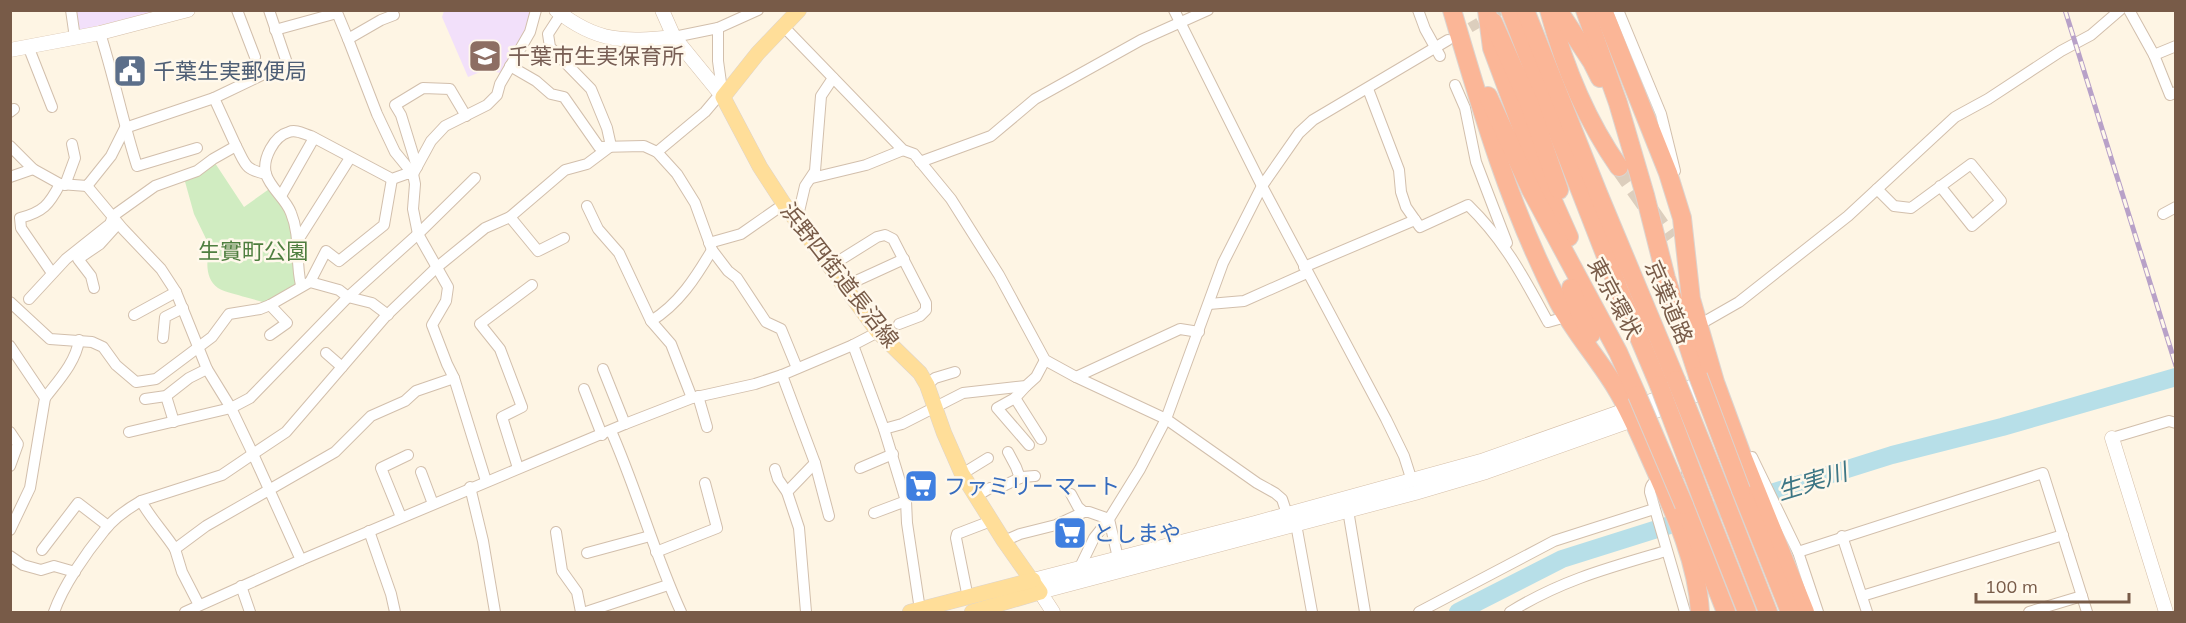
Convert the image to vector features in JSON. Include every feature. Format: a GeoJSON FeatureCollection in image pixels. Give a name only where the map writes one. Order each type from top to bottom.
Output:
{"type":"FeatureCollection","features":[{"type":"Feature","properties":{"kind":"highway"},"geometry":{"type":"LineString","coordinates":[[1452,10],[1477,95],[1506,180],[1547,279],[1566,317],[1632,408],[1660,480],[1663,509],[1701,542],[1697,611]]}},
{"type":"Feature","properties":{"kind":"highway","name":"東京環状"},"geometry":{"type":"LineString","coordinates":[[1452,10],[1531,190],[1618,352],[1632,408],[1701,542],[1726,612]]}},
{"type":"Feature","properties":{"kind":"highway"},"geometry":{"type":"LineString","coordinates":[[1487,10],[1492,48],[1522,128],[1548,192],[1597,298],[1618,352]]}},
{"type":"Feature","properties":{"kind":"highway"},"geometry":{"type":"LineString","coordinates":[[1487,10],[1505,45],[1529,103],[1559,190]]}},
{"type":"Feature","properties":{"kind":"highway","name":"京葉道路"},"geometry":{"type":"LineString","coordinates":[[1510,10],[1619,290],[1667,382],[1736,529],[1768,612]]}},
{"type":"Feature","properties":{"kind":"highway","name":"京葉道路"},"geometry":{"type":"LineString","coordinates":[[1525,10],[1598,193],[1667,382],[1701,542],[1747,612]]}},
{"type":"Feature","properties":{"kind":"highway"},"geometry":{"type":"LineString","coordinates":[[1549,10],[1577,93],[1595,132],[1619,167]]}},
{"type":"Feature","properties":{"kind":"highway"},"geometry":{"type":"LineString","coordinates":[[1558,10],[1595,68],[1614,108],[1628,154],[1640,178]]}},
{"type":"Feature","properties":{"kind":"highway","name":"東京環状"},"geometry":{"type":"LineString","coordinates":[[1585,10],[1618,103],[1672,299],[1767,518],[1790,612]]}},
{"type":"Feature","properties":{"kind":"highway"},"geometry":{"type":"LineString","coordinates":[[1603,10],[1668,173],[1683,218],[1690,299],[1706,379],[1743,458],[1759,483],[1767,518],[1805,612]]}},
{"type":"Feature","properties":{"kind":"highway"},"geometry":{"type":"LineString","coordinates":[[1670,239],[1686,258]]}},
{"type":"Feature","properties":{"kind":"highway"},"geometry":{"type":"LineString","coordinates":[[1571,288],[1581,315],[1611,369],[1617,390]]}},
{"type":"Feature","properties":{"kind":"main road"},"geometry":{"type":"LineString","coordinates":[[723,97],[799,10]]}},
{"type":"Feature","properties":{"kind":"main road","name":"浜野四街道長沼線"},"geometry":{"type":"LineString","coordinates":[[723,97],[760,167],[784,204],[878,332],[920,373],[927,385],[962,474],[1004,542],[1037,586]]}},
{"type":"Feature","properties":{"kind":"main road"},"geometry":{"type":"LineString","coordinates":[[914,611],[970,605],[1037,586]]}},
{"type":"Feature","properties":{"kind":"street"},"geometry":{"type":"LineString","coordinates":[[71,10],[75,38]]}},
{"type":"Feature","properties":{"kind":"street"},"geometry":{"type":"LineString","coordinates":[[10,50],[100,33],[188,10]]}},
{"type":"Feature","properties":{"kind":"street"},"geometry":{"type":"LineString","coordinates":[[237,10],[255,57]]}},
{"type":"Feature","properties":{"kind":"street"},"geometry":{"type":"LineString","coordinates":[[87,186],[111,156],[125,128],[214,98],[287,63],[269,10]]}},
{"type":"Feature","properties":{"kind":"street"},"geometry":{"type":"LineString","coordinates":[[387,315],[372,303],[348,297],[339,290],[306,284],[297,269],[298,240],[291,212],[266,174],[266,162],[274,142],[288,132],[298,131],[392,179],[415,170],[431,141],[445,126],[487,105],[497,95],[510,66],[530,32],[536,10]]}},
{"type":"Feature","properties":{"kind":"street"},"geometry":{"type":"LineString","coordinates":[[662,10],[674,37],[723,97]]}},
{"type":"Feature","properties":{"kind":"street"},"geometry":{"type":"LineString","coordinates":[[611,146],[607,128],[591,89],[550,47],[549,34],[565,13],[590,31],[612,40],[638,41],[674,37],[718,28],[758,10]]}},
{"type":"Feature","properties":{"kind":"street"},"geometry":{"type":"LineString","coordinates":[[1174,10],[1305,270],[1386,419],[1404,456],[1412,481]]}},
{"type":"Feature","properties":{"kind":"street"},"geometry":{"type":"LineString","coordinates":[[920,162],[992,136],[1035,99],[1141,40],[1208,10]]}},
{"type":"Feature","properties":{"kind":"street"},"geometry":{"type":"LineString","coordinates":[[1418,10],[1438,52]]}},
{"type":"Feature","properties":{"kind":"street"},"geometry":{"type":"LineString","coordinates":[[1618,10],[1661,114],[1679,189],[1683,218]]}},
{"type":"Feature","properties":{"kind":"street"},"geometry":{"type":"LineString","coordinates":[[1697,326],[1739,302],[1848,216],[1955,117],[1988,99],[2091,34],[2120,10]]}},
{"type":"Feature","properties":{"kind":"street"},"geometry":{"type":"LineString","coordinates":[[2129,10],[2154,55],[2170,95],[2175,92]]}},
{"type":"Feature","properties":{"kind":"street"},"geometry":{"type":"LineString","coordinates":[[276,30],[336,12],[377,114],[395,152],[415,170]]}},
{"type":"Feature","properties":{"kind":"street"},"geometry":{"type":"LineString","coordinates":[[348,39],[394,15]]}},
{"type":"Feature","properties":{"kind":"street"},"geometry":{"type":"LineString","coordinates":[[783,27],[903,150],[914,154],[951,199],[999,275],[1045,360],[1166,420],[1282,499],[1291,519],[1312,612]]}},
{"type":"Feature","properties":{"kind":"street"},"geometry":{"type":"LineString","coordinates":[[718,28],[718,62],[723,97]]}},
{"type":"Feature","properties":{"kind":"street"},"geometry":{"type":"LineString","coordinates":[[100,33],[114,74],[125,128],[137,166],[197,148]]}},
{"type":"Feature","properties":{"kind":"street"},"geometry":{"type":"LineString","coordinates":[[1080,567],[1094,538],[1140,470],[1166,420],[1223,263],[1262,186],[1299,133],[1313,120],[1438,52],[1448,40]]}},
{"type":"Feature","properties":{"kind":"street"},"geometry":{"type":"LineString","coordinates":[[28,46],[52,107]]}},
{"type":"Feature","properties":{"kind":"street"},"geometry":{"type":"LineString","coordinates":[[2154,55],[2175,46]]}},
{"type":"Feature","properties":{"kind":"street"},"geometry":{"type":"LineString","coordinates":[[510,66],[536,81],[551,94],[564,97],[599,147],[644,146],[657,152],[677,174],[695,203],[710,246],[728,271],[737,279],[766,322],[782,329],[797,368]]}},
{"type":"Feature","properties":{"kind":"street"},"geometry":{"type":"LineString","coordinates":[[796,220],[806,186],[815,171],[821,96],[833,78]]}},
{"type":"Feature","properties":{"kind":"street"},"geometry":{"type":"LineString","coordinates":[[1455,85],[1465,108],[1476,162],[1514,260]]}},
{"type":"Feature","properties":{"kind":"street"},"geometry":{"type":"LineString","coordinates":[[466,116],[450,89],[423,88],[395,105],[401,115],[415,170],[413,209],[418,234],[448,287],[446,302],[432,325],[454,378],[486,481]]}},
{"type":"Feature","properties":{"kind":"street"},"geometry":{"type":"LineString","coordinates":[[1368,89],[1399,170],[1404,200],[1420,227],[1468,205],[1490,226],[1514,260],[1548,322],[1566,317]]}},
{"type":"Feature","properties":{"kind":"street"},"geometry":{"type":"LineString","coordinates":[[657,152],[705,112],[716,99],[723,97]]}},
{"type":"Feature","properties":{"kind":"street"},"geometry":{"type":"LineString","coordinates":[[214,98],[247,167],[251,171],[266,174]]}},
{"type":"Feature","properties":{"kind":"street"},"geometry":{"type":"LineString","coordinates":[[280,196],[315,138]]}},
{"type":"Feature","properties":{"kind":"street"},"geometry":{"type":"LineString","coordinates":[[52,273],[21,228],[20,218],[49,205],[75,158],[72,144]]}},
{"type":"Feature","properties":{"kind":"street"},"geometry":{"type":"LineString","coordinates":[[10,146],[33,169],[62,185],[87,186],[161,269],[176,291],[207,369],[231,408],[301,560]]}},
{"type":"Feature","properties":{"kind":"street"},"geometry":{"type":"LineString","coordinates":[[54,612],[75,572],[108,526],[123,512],[141,501],[222,475],[286,432],[387,315],[436,268],[485,228],[510,217],[565,170],[587,164],[611,146]]}},
{"type":"Feature","properties":{"kind":"street"},"geometry":{"type":"LineString","coordinates":[[29,299],[66,259],[156,186],[197,171],[213,159],[236,147]]}},
{"type":"Feature","properties":{"kind":"street"},"geometry":{"type":"LineString","coordinates":[[812,178],[866,165],[903,150]]}},
{"type":"Feature","properties":{"kind":"street"},"geometry":{"type":"LineString","coordinates":[[298,240],[350,158]]}},
{"type":"Feature","properties":{"kind":"street"},"geometry":{"type":"LineString","coordinates":[[1877,189],[1894,206],[1911,208],[1940,186],[1971,164],[2001,201],[1972,225],[1940,186]]}},
{"type":"Feature","properties":{"kind":"street"},"geometry":{"type":"LineString","coordinates":[[10,177],[33,169]]}},
{"type":"Feature","properties":{"kind":"street"},"geometry":{"type":"LineString","coordinates":[[129,432],[231,408],[250,398],[348,297],[418,234],[475,178]]}},
{"type":"Feature","properties":{"kind":"street"},"geometry":{"type":"LineString","coordinates":[[10,302],[50,339],[92,342],[103,347],[116,365],[136,382],[156,379],[212,337],[229,314],[270,305],[306,284],[326,251],[339,261],[384,225],[392,179]]}},
{"type":"Feature","properties":{"kind":"street"},"geometry":{"type":"LineString","coordinates":[[651,321],[662,314],[694,281],[710,246],[741,234],[784,204]]}},
{"type":"Feature","properties":{"kind":"street"},"geometry":{"type":"LineString","coordinates":[[588,206],[598,229],[619,253],[651,321],[671,344],[707,427]]}},
{"type":"Feature","properties":{"kind":"street"},"geometry":{"type":"LineString","coordinates":[[2163,214],[2175,207]]}},
{"type":"Feature","properties":{"kind":"street"},"geometry":{"type":"LineString","coordinates":[[510,217],[538,251],[564,238]]}},
{"type":"Feature","properties":{"kind":"street"},"geometry":{"type":"LineString","coordinates":[[94,288],[91,276],[78,259],[100,244],[115,220]]}},
{"type":"Feature","properties":{"kind":"street"},"geometry":{"type":"LineString","coordinates":[[1209,304],[1244,301],[1305,270],[1415,220]]}},
{"type":"Feature","properties":{"kind":"street"},"geometry":{"type":"LineString","coordinates":[[829,267],[877,237],[885,235],[896,243],[926,303],[926,310],[920,316],[900,324]]}},
{"type":"Feature","properties":{"kind":"street"},"geometry":{"type":"LineString","coordinates":[[856,281],[904,259]]}},
{"type":"Feature","properties":{"kind":"street"},"geometry":{"type":"LineString","coordinates":[[518,468],[502,417],[522,407],[500,350],[480,324],[532,285]]}},
{"type":"Feature","properties":{"kind":"street"},"geometry":{"type":"LineString","coordinates":[[134,315],[176,291]]}},
{"type":"Feature","properties":{"kind":"street"},"geometry":{"type":"LineString","coordinates":[[270,305],[287,323],[270,335]]}},
{"type":"Feature","properties":{"kind":"street"},"geometry":{"type":"LineString","coordinates":[[163,338],[165,317],[183,308]]}},
{"type":"Feature","properties":{"kind":"street"},"geometry":{"type":"LineString","coordinates":[[1076,377],[1180,329],[1199,332]]}},
{"type":"Feature","properties":{"kind":"street"},"geometry":{"type":"LineString","coordinates":[[185,612],[470,487],[625,424],[695,397],[755,384],[782,375],[878,332]]}},
{"type":"Feature","properties":{"kind":"street"},"geometry":{"type":"LineString","coordinates":[[10,530],[30,488],[45,398],[78,349],[79,340]]}},
{"type":"Feature","properties":{"kind":"street"},"geometry":{"type":"LineString","coordinates":[[853,345],[885,429],[906,501],[914,611]]}},
{"type":"Feature","properties":{"kind":"street"},"geometry":{"type":"LineString","coordinates":[[11,347],[45,398]]}},
{"type":"Feature","properties":{"kind":"street"},"geometry":{"type":"LineString","coordinates":[[326,353],[342,367]]}},
{"type":"Feature","properties":{"kind":"street"},"geometry":{"type":"LineString","coordinates":[[1029,445],[997,408],[1015,398],[1036,377],[1045,360]]}},
{"type":"Feature","properties":{"kind":"street"},"geometry":{"type":"LineString","coordinates":[[145,399],[166,396],[189,378],[207,369]]}},
{"type":"Feature","properties":{"kind":"street"},"geometry":{"type":"LineString","coordinates":[[603,369],[625,424]]}},
{"type":"Feature","properties":{"kind":"street"},"geometry":{"type":"LineString","coordinates":[[927,385],[935,378],[955,372]]}},
{"type":"Feature","properties":{"kind":"street"},"geometry":{"type":"LineString","coordinates":[[782,375],[814,463],[829,516]]}},
{"type":"Feature","properties":{"kind":"street"},"geometry":{"type":"LineString","coordinates":[[175,549],[206,526],[335,452],[371,416],[405,401],[416,391],[454,378]]}},
{"type":"Feature","properties":{"kind":"street"},"geometry":{"type":"LineString","coordinates":[[1037,586],[1291,519],[1481,461],[1632,408],[1701,393],[1706,379]]}},
{"type":"Feature","properties":{"kind":"street"},"geometry":{"type":"LineString","coordinates":[[885,429],[935,409],[963,393],[1026,386]]}},
{"type":"Feature","properties":{"kind":"street"},"geometry":{"type":"LineString","coordinates":[[584,389],[606,433],[622,457],[668,585],[681,612]]}},
{"type":"Feature","properties":{"kind":"street"},"geometry":{"type":"LineString","coordinates":[[166,396],[174,422]]}},
{"type":"Feature","properties":{"kind":"street"},"geometry":{"type":"LineString","coordinates":[[1015,398],[1041,438]]}},
{"type":"Feature","properties":{"kind":"street"},"geometry":{"type":"LineString","coordinates":[[1037,586],[1080,567],[1291,519],[1348,510],[1486,472],[1632,408]]}},
{"type":"Feature","properties":{"kind":"street"},"geometry":{"type":"LineString","coordinates":[[2166,612],[2112,438],[2169,421],[2175,423]]}},
{"type":"Feature","properties":{"kind":"street"},"geometry":{"type":"LineString","coordinates":[[10,432],[18,444],[10,466]]}},
{"type":"Feature","properties":{"kind":"street"},"geometry":{"type":"LineString","coordinates":[[1008,452],[1020,478]]}},
{"type":"Feature","properties":{"kind":"street"},"geometry":{"type":"LineString","coordinates":[[860,468],[893,454]]}},
{"type":"Feature","properties":{"kind":"street"},"geometry":{"type":"LineString","coordinates":[[401,518],[381,468],[408,456]]}},
{"type":"Feature","properties":{"kind":"street"},"geometry":{"type":"LineString","coordinates":[[962,474],[988,458]]}},
{"type":"Feature","properties":{"kind":"street"},"geometry":{"type":"LineString","coordinates":[[1660,480],[1743,458]]}},
{"type":"Feature","properties":{"kind":"street"},"geometry":{"type":"LineString","coordinates":[[787,492],[814,463]]}},
{"type":"Feature","properties":{"kind":"street"},"geometry":{"type":"LineString","coordinates":[[775,469],[778,479],[787,492],[801,538],[806,612]]}},
{"type":"Feature","properties":{"kind":"street"},"geometry":{"type":"LineString","coordinates":[[421,472],[433,504]]}},
{"type":"Feature","properties":{"kind":"street"},"geometry":{"type":"LineString","coordinates":[[1798,552],[2043,473],[2087,612]]}},
{"type":"Feature","properties":{"kind":"street"},"geometry":{"type":"LineString","coordinates":[[975,497],[990,488],[999,488],[1020,478],[1035,477]]}},
{"type":"Feature","properties":{"kind":"street"},"geometry":{"type":"LineString","coordinates":[[656,552],[717,528],[705,483]]}},
{"type":"Feature","properties":{"kind":"street"},"geometry":{"type":"LineString","coordinates":[[470,487],[483,541],[495,612]]}},
{"type":"Feature","properties":{"kind":"street"},"geometry":{"type":"LineString","coordinates":[[1071,494],[1078,507],[1084,512]]}},
{"type":"Feature","properties":{"kind":"street"},"geometry":{"type":"LineString","coordinates":[[141,501],[152,520],[164,531],[175,549],[182,572],[199,605]]}},
{"type":"Feature","properties":{"kind":"street"},"geometry":{"type":"LineString","coordinates":[[874,513],[906,501]]}},
{"type":"Feature","properties":{"kind":"street"},"geometry":{"type":"LineString","coordinates":[[42,550],[78,502],[108,526]]}},
{"type":"Feature","properties":{"kind":"street"},"geometry":{"type":"LineString","coordinates":[[1419,612],[1554,541],[1663,509],[1666,551],[1697,611]]}},
{"type":"Feature","properties":{"kind":"street"},"geometry":{"type":"LineString","coordinates":[[1348,510],[1365,612]]}},
{"type":"Feature","properties":{"kind":"street"},"geometry":{"type":"LineString","coordinates":[[1004,542],[1020,534],[1056,525],[1084,512],[1109,519]]}},
{"type":"Feature","properties":{"kind":"street"},"geometry":{"type":"LineString","coordinates":[[1767,518],[1798,552],[1818,612]]}},
{"type":"Feature","properties":{"kind":"street"},"geometry":{"type":"LineString","coordinates":[[1109,519],[1118,558]]}},
{"type":"Feature","properties":{"kind":"street"},"geometry":{"type":"LineString","coordinates":[[970,605],[957,534],[991,521]]}},
{"type":"Feature","properties":{"kind":"street"},"geometry":{"type":"LineString","coordinates":[[369,531],[395,612]]}},
{"type":"Feature","properties":{"kind":"street"},"geometry":{"type":"LineString","coordinates":[[556,532],[562,571],[578,592],[581,612]]}},
{"type":"Feature","properties":{"kind":"street"},"geometry":{"type":"LineString","coordinates":[[1862,596],[2063,535]]}},
{"type":"Feature","properties":{"kind":"street"},"geometry":{"type":"LineString","coordinates":[[587,553],[650,536]]}},
{"type":"Feature","properties":{"kind":"street"},"geometry":{"type":"LineString","coordinates":[[1842,536],[1867,612]]}},
{"type":"Feature","properties":{"kind":"street"},"geometry":{"type":"LineString","coordinates":[[1510,612],[1561,584],[1666,551]]}},
{"type":"Feature","properties":{"kind":"street"},"geometry":{"type":"LineString","coordinates":[[10,556],[23,566],[41,570],[54,566],[75,572]]}},
{"type":"Feature","properties":{"kind":"street"},"geometry":{"type":"LineString","coordinates":[[585,612],[668,585]]}},
{"type":"Feature","properties":{"kind":"street"},"geometry":{"type":"LineString","coordinates":[[241,586],[250,612]]}},
{"type":"Feature","properties":{"kind":"street"},"geometry":{"type":"LineString","coordinates":[[1037,586],[1053,612]]}},
{"type":"Feature","properties":{"kind":"street"},"geometry":{"type":"LineString","coordinates":[[2029,612],[2082,597]]}},
{"type":"Feature","properties":{"kind":"shaded area"},"geometry":{"type":"Polygon","coordinates":[[[75,10],[160,11],[80,30],[75,10]]]}},
{"type":"Feature","properties":{"kind":"shaded area","name":"千葉市生実保育所"},"geometry":{"type":"Polygon","coordinates":[[[444,11],[533,11],[529,28],[501,73],[485,70],[468,77],[442,17],[444,11]]]}},
{"type":"Feature","properties":{"kind":"green space","name":"生實町公園"},"geometry":{"type":"Polygon","coordinates":[[[213,160],[244,207],[272,187],[288,213],[294,231],[298,285],[265,303],[221,290],[211,280],[207,263],[210,247],[194,214],[184,178],[213,160]]]}},
{"type":"Feature","properties":{"kind":"waterway","name":"生実川"},"geometry":{"type":"LineString","coordinates":[[1458,612],[1562,559],[1892,455],[2002,427],[2176,377]]}},
{"type":"Feature","properties":{"kind":"tunnel"},"geometry":{"type":"LineString","coordinates":[[1457,35],[1501,10]]}},
{"type":"Feature","properties":{"kind":"tunnel"},"geometry":{"type":"LineString","coordinates":[[1619,167],[1670,239]]}},
{"type":"Feature","properties":{"kind":"railway"},"geometry":{"type":"LineString","coordinates":[[2065,10],[2176,366]]}},
{"type":"Feature","properties":{"kind":"place","name":"千葉市生実保育所"},"geometry":{"type":"Point","coordinates":[485,56]}},
{"type":"Feature","properties":{"kind":"place","name":"千葉生実郵便局"},"geometry":{"type":"Point","coordinates":[130,71]}},
{"type":"Feature","properties":{"kind":"place","name":"ファミリーマート"},"geometry":{"type":"Point","coordinates":[921,486]}},
{"type":"Feature","properties":{"kind":"place","name":"としまや"},"geometry":{"type":"Point","coordinates":[1070,533]}}]}
